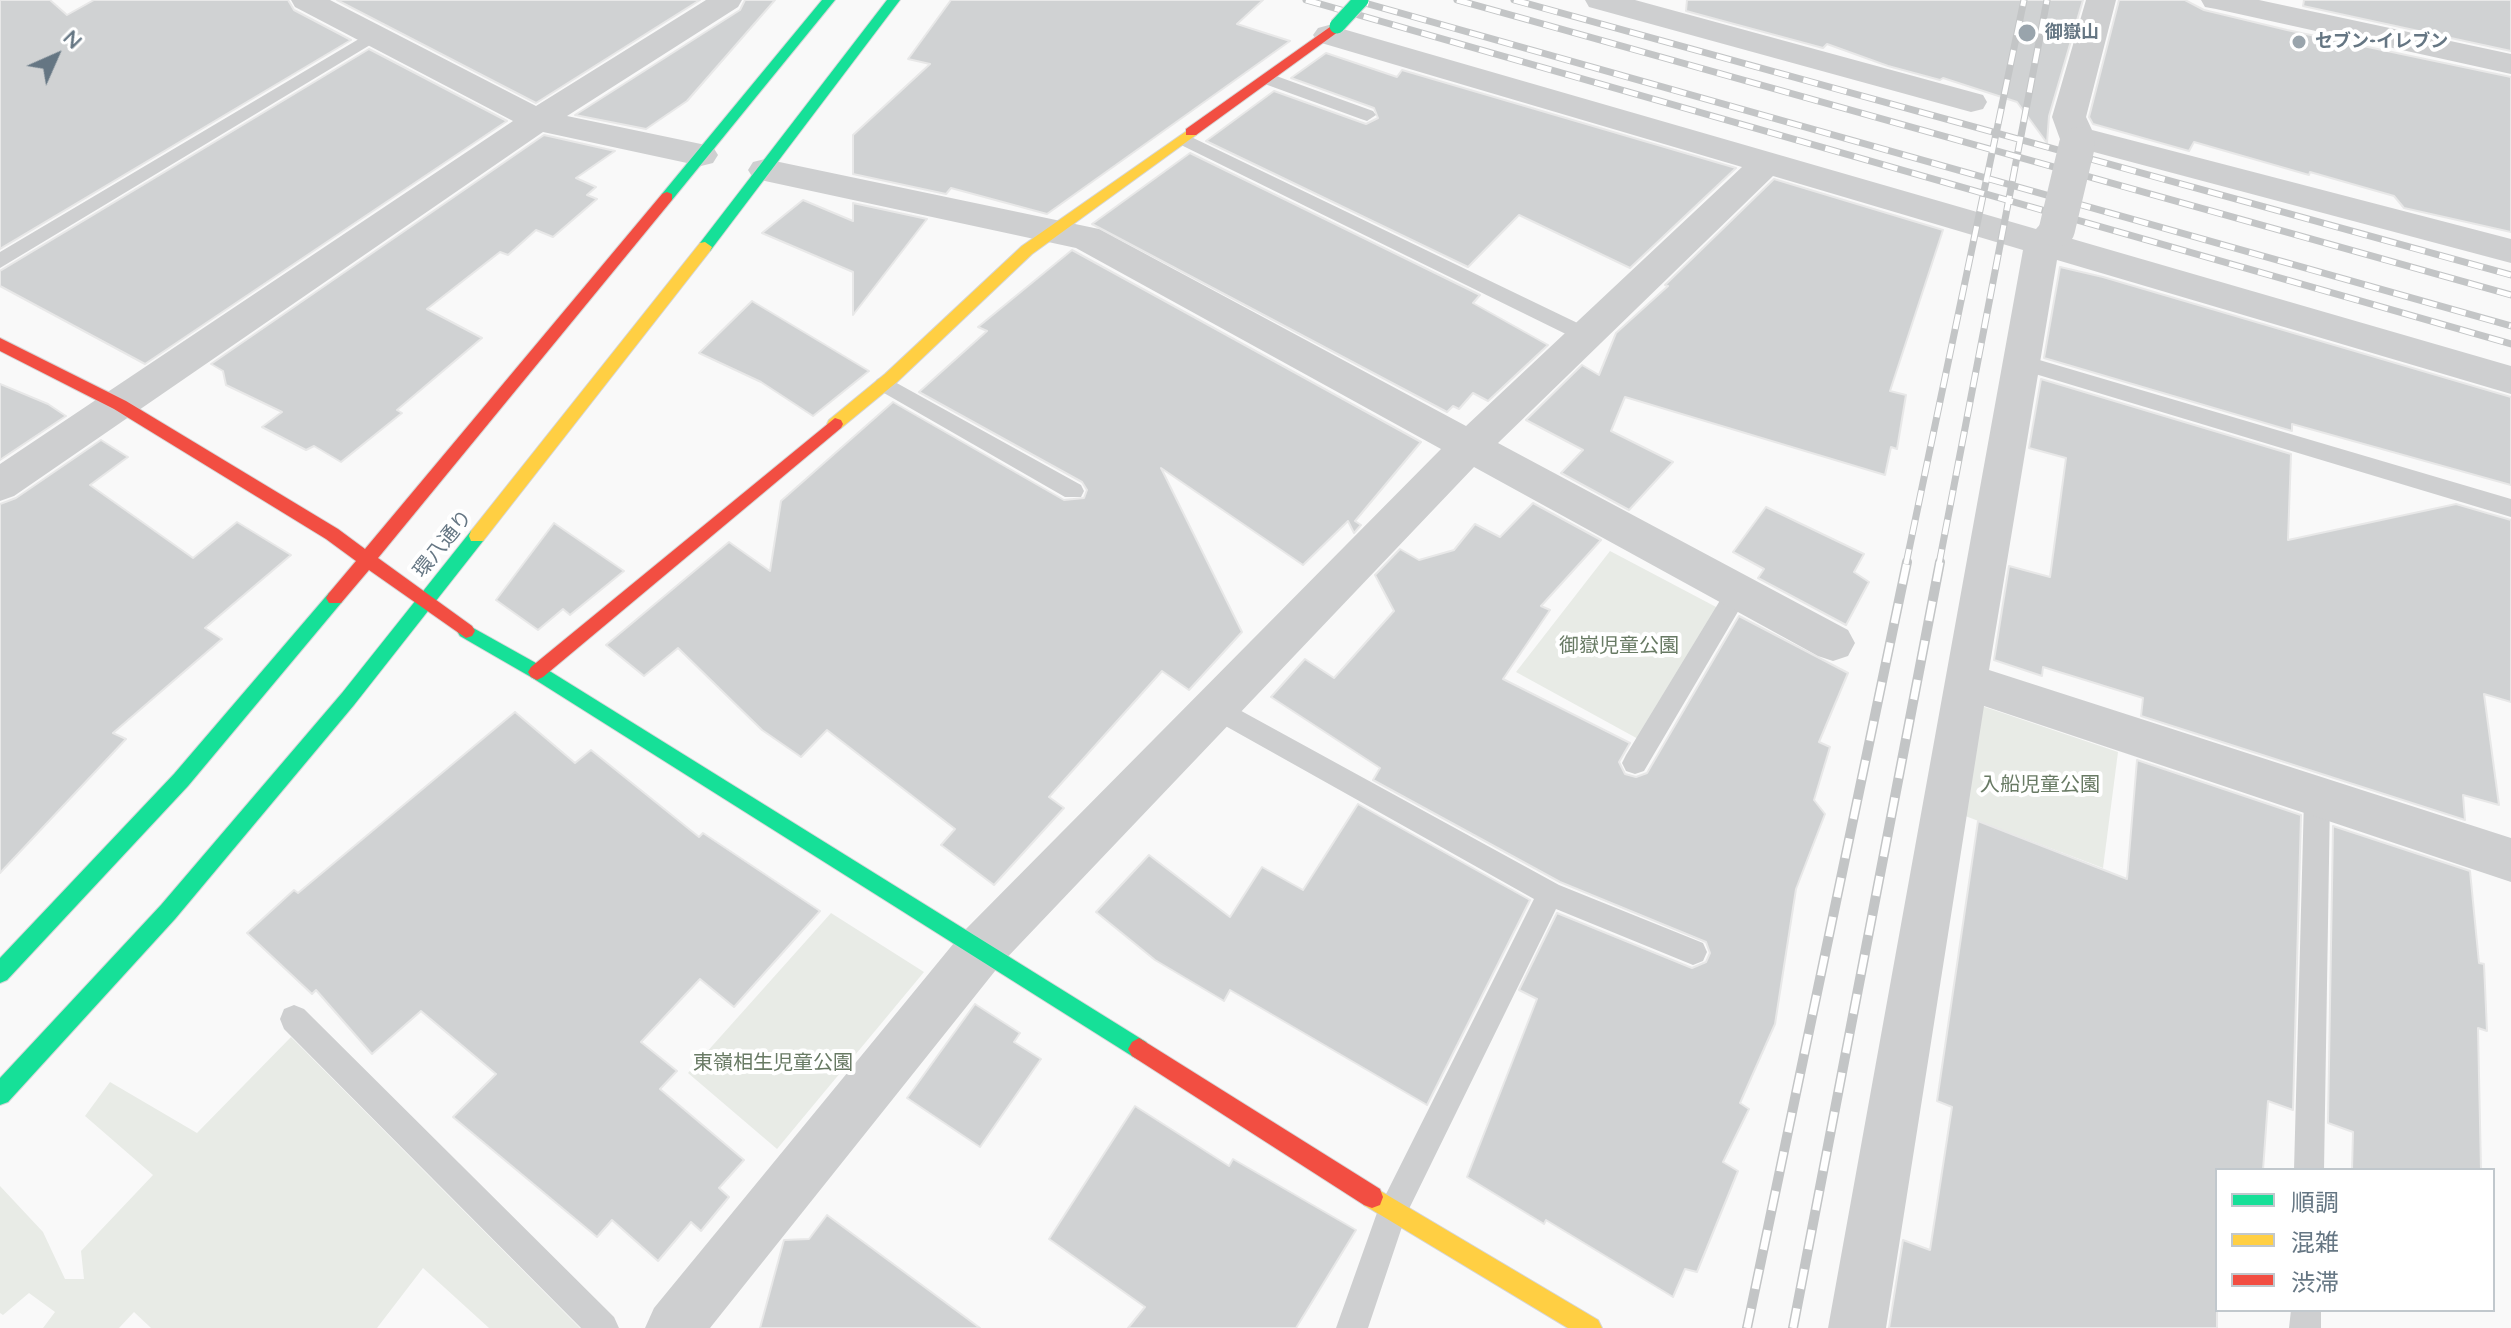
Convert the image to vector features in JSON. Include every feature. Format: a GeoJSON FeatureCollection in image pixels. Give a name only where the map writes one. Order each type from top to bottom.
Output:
{"type":"FeatureCollection","features":[{"type":"Feature","properties":{"kind":"street"},"geometry":{"type":"LineString","coordinates":[[306,0],[537,120],[701,155]]}},
{"type":"Feature","properties":{"kind":"street"},"geometry":{"type":"LineString","coordinates":[[0,485],[537,120],[727,0]]}},
{"type":"Feature","properties":{"kind":"street"},"geometry":{"type":"LineString","coordinates":[[0,973],[181,780],[368,559],[829,0]]}},
{"type":"Feature","properties":{"kind":"street","name":"環八通り"},"geometry":{"type":"LineString","coordinates":[[0,1094],[54,1039],[209,864],[348,699],[765,170],[894,0]]}},
{"type":"Feature","properties":{"kind":"street"},"geometry":{"type":"LineString","coordinates":[[537,672],[884,384],[1027,250],[1268,79],[1333,30],[1361,0]]}},
{"type":"Feature","properties":{"kind":"street"},"geometry":{"type":"LineString","coordinates":[[1600,0],[1971,102]]}},
{"type":"Feature","properties":{"kind":"street"},"geometry":{"type":"LineString","coordinates":[[1857,1328],[2019,362],[2049,236],[2078,141],[2069,117],[2101,0]]}},
{"type":"Feature","properties":{"kind":"street"},"geometry":{"type":"LineString","coordinates":[[2216,0],[2511,64]]}},
{"type":"Feature","properties":{"kind":"street"},"geometry":{"type":"LineString","coordinates":[[1333,30],[1767,163],[2049,236],[2511,380]]}},
{"type":"Feature","properties":{"kind":"street"},"geometry":{"type":"LineString","coordinates":[[2078,141],[2511,251]]}},
{"type":"Feature","properties":{"kind":"street"},"geometry":{"type":"LineString","coordinates":[[674,1328],[981,949],[1196,713],[1767,163]]}},
{"type":"Feature","properties":{"kind":"street"},"geometry":{"type":"LineString","coordinates":[[765,170],[1086,238],[1833,643]]}},
{"type":"Feature","properties":{"kind":"street"},"geometry":{"type":"LineString","coordinates":[[0,344],[120,405],[368,559],[460,628],[537,672],[1393,1210],[1590,1328]]}},
{"type":"Feature","properties":{"kind":"street"},"geometry":{"type":"LineString","coordinates":[[1965,681],[2317,799],[2511,860]]}},
{"type":"Feature","properties":{"kind":"lane"},"geometry":{"type":"LineString","coordinates":[[0,261],[374,35]]}},
{"type":"Feature","properties":{"kind":"lane"},"geometry":{"type":"LineString","coordinates":[[1268,79],[1367,115]]}},
{"type":"Feature","properties":{"kind":"lane"},"geometry":{"type":"LineString","coordinates":[[1185,140],[1585,335]]}},
{"type":"Feature","properties":{"kind":"lane"},"geometry":{"type":"LineString","coordinates":[[2019,362],[2511,508]]}},
{"type":"Feature","properties":{"kind":"lane"},"geometry":{"type":"LineString","coordinates":[[884,384],[1073,491]]}},
{"type":"Feature","properties":{"kind":"lane"},"geometry":{"type":"LineString","coordinates":[[655,544],[676,557]]}},
{"type":"Feature","properties":{"kind":"lane"},"geometry":{"type":"LineString","coordinates":[[1635,763],[1738,591]]}},
{"type":"Feature","properties":{"kind":"lane"},"geometry":{"type":"LineString","coordinates":[[1196,713],[1550,894],[1693,952]]}},
{"type":"Feature","properties":{"kind":"lane"},"geometry":{"type":"LineString","coordinates":[[2309,1168],[2317,799]]}},
{"type":"Feature","properties":{"kind":"lane"},"geometry":{"type":"LineString","coordinates":[[1352,1328],[1393,1210],[1550,894]]}},
{"type":"Feature","properties":{"kind":"lane"},"geometry":{"type":"LineString","coordinates":[[294,1019],[603,1328]]}},
{"type":"Feature","properties":{"kind":"green space","name":"御嶽児童公園"},"geometry":{"type":"Polygon","coordinates":[[[1610,551],[1718,608],[1640,740],[1516,672],[1610,551]]]}},
{"type":"Feature","properties":{"kind":"green space","name":"入船児童公園"},"geometry":{"type":"Polygon","coordinates":[[[1976,704],[2118,752],[2103,868],[1960,814],[1976,704]]]}},
{"type":"Feature","properties":{"kind":"green space","name":"東嶺相生児童公園"},"geometry":{"type":"Polygon","coordinates":[[[831,913],[924,972],[777,1149],[688,1073],[831,913]]]}},
{"type":"Feature","properties":{"kind":"green space"},"geometry":{"type":"Polygon","coordinates":[[[291,1037],[580,1328],[489,1328],[423,1268],[377,1328],[151,1328],[134,1312],[119,1328],[43,1328],[55,1312],[29,1293],[3,1315],[0,1313],[0,1186],[43,1232],[65,1279],[84,1279],[81,1251],[153,1175],[85,1116],[110,1082],[197,1133],[291,1037]]]}},
{"type":"Feature","properties":{"kind":"building"},"geometry":{"type":"Polygon","coordinates":[[[0,0],[50,0],[67,15],[94,0],[288,0],[294,10],[351,40],[0,249],[0,0]]]}},
{"type":"Feature","properties":{"kind":"building"},"geometry":{"type":"Polygon","coordinates":[[[337,0],[700,0],[536,103],[337,0]]]}},
{"type":"Feature","properties":{"kind":"building"},"geometry":{"type":"Polygon","coordinates":[[[745,0],[775,0],[687,101],[646,129],[575,115],[740,10],[745,0]]]}},
{"type":"Feature","properties":{"kind":"building"},"geometry":{"type":"Polygon","coordinates":[[[951,0],[1263,0],[1237,24],[1290,41],[1047,214],[951,188],[946,194],[853,174],[853,135],[930,64],[908,59],[951,0]]]}},
{"type":"Feature","properties":{"kind":"building"},"geometry":{"type":"Polygon","coordinates":[[[1687,0],[2083,0],[2049,116],[2047,143],[2017,102],[1943,78],[1940,80],[1888,66],[1827,44],[1823,48],[1686,11],[1687,0]]]}},
{"type":"Feature","properties":{"kind":"building"},"geometry":{"type":"Polygon","coordinates":[[[2119,0],[2185,0],[2204,10],[2287,30],[2511,77],[2511,232],[2404,208],[2394,196],[2194,142],[2189,151],[2093,124],[2089,117],[2119,0]]]}},
{"type":"Feature","properties":{"kind":"building"},"geometry":{"type":"Polygon","coordinates":[[[2304,0],[2511,0],[2511,51],[2303,6],[2304,0]]]}},
{"type":"Feature","properties":{"kind":"building"},"geometry":{"type":"Polygon","coordinates":[[[369,49],[507,121],[145,364],[0,286],[0,271],[369,49]]]}},
{"type":"Feature","properties":{"kind":"building"},"geometry":{"type":"Polygon","coordinates":[[[1326,53],[1397,77],[1402,70],[1736,168],[1630,268],[1519,215],[1468,267],[1206,141],[1274,91],[1366,124],[1378,118],[1374,108],[1291,78],[1326,53]]]}},
{"type":"Feature","properties":{"kind":"building"},"geometry":{"type":"Polygon","coordinates":[[[544,135],[615,151],[576,178],[596,187],[587,195],[597,199],[553,237],[536,230],[508,255],[500,252],[427,309],[482,338],[397,410],[402,413],[341,462],[314,446],[306,450],[262,427],[282,412],[226,385],[223,371],[211,364],[544,135]]]}},
{"type":"Feature","properties":{"kind":"building"},"geometry":{"type":"Polygon","coordinates":[[[1190,153],[1480,295],[1473,303],[1548,345],[1488,401],[1473,393],[1459,409],[1453,406],[1447,412],[1092,224],[1190,153]]]}},
{"type":"Feature","properties":{"kind":"building"},"geometry":{"type":"Polygon","coordinates":[[[1774,179],[1943,230],[1890,391],[1906,395],[1897,449],[1891,447],[1885,475],[1625,397],[1611,431],[1673,462],[1629,510],[1561,473],[1583,450],[1526,420],[1582,365],[1599,375],[1616,333],[1668,286],[1665,285],[1774,179]]]}},
{"type":"Feature","properties":{"kind":"building"},"geometry":{"type":"Polygon","coordinates":[[[803,200],[853,221],[853,203],[927,219],[853,315],[853,272],[762,233],[803,200]]]}},
{"type":"Feature","properties":{"kind":"building"},"geometry":{"type":"Polygon","coordinates":[[[1072,250],[1421,442],[1355,521],[1361,525],[1354,533],[1348,521],[1303,565],[1161,468],[1242,632],[1189,690],[1162,671],[1049,797],[1064,808],[994,885],[941,845],[955,829],[827,730],[801,757],[762,730],[678,648],[644,676],[606,645],[729,542],[770,571],[781,501],[893,402],[1064,500],[1084,498],[1087,490],[1082,482],[919,392],[987,331],[978,327],[1072,250]]]}},
{"type":"Feature","properties":{"kind":"building"},"geometry":{"type":"Polygon","coordinates":[[[2060,267],[2511,397],[2511,485],[2292,424],[2292,431],[2044,358],[2060,267]]]}},
{"type":"Feature","properties":{"kind":"building"},"geometry":{"type":"Polygon","coordinates":[[[752,301],[869,371],[813,416],[761,382],[699,353],[752,301]]]}},
{"type":"Feature","properties":{"kind":"building"},"geometry":{"type":"Polygon","coordinates":[[[2041,379],[2291,454],[2288,540],[2456,504],[2511,520],[2511,702],[2484,694],[2499,805],[2463,795],[2465,820],[2141,716],[2143,698],[2043,667],[2042,676],[1994,660],[2009,566],[2050,577],[2066,458],[2029,448],[2041,379]]]}},
{"type":"Feature","properties":{"kind":"building"},"geometry":{"type":"Polygon","coordinates":[[[0,384],[48,404],[66,416],[0,460],[0,384]]]}},
{"type":"Feature","properties":{"kind":"building"},"geometry":{"type":"Polygon","coordinates":[[[101,440],[128,457],[90,485],[193,558],[237,522],[291,555],[205,628],[222,639],[113,733],[126,739],[0,873],[0,504],[16,498],[101,440]]]}},
{"type":"Feature","properties":{"kind":"building"},"geometry":{"type":"Polygon","coordinates":[[[1533,503],[1601,540],[1541,606],[1550,610],[1503,679],[1630,743],[1619,762],[1625,774],[1636,777],[1647,773],[1739,616],[1848,673],[1819,742],[1830,747],[1814,800],[1825,814],[1796,889],[1775,1024],[1740,1103],[1749,1109],[1723,1162],[1738,1171],[1697,1272],[1685,1269],[1673,1297],[1546,1220],[1544,1224],[1467,1177],[1537,999],[1519,990],[1557,913],[1692,968],[1706,962],[1710,953],[1706,942],[1560,882],[1373,780],[1380,768],[1271,697],[1305,659],[1334,678],[1394,611],[1375,575],[1400,549],[1419,560],[1454,550],[1475,524],[1500,537],[1533,503]]]}},
{"type":"Feature","properties":{"kind":"building"},"geometry":{"type":"Polygon","coordinates":[[[1766,507],[1864,554],[1854,572],[1869,582],[1846,625],[1758,578],[1764,569],[1733,552],[1766,507]]]}},
{"type":"Feature","properties":{"kind":"building"},"geometry":{"type":"Polygon","coordinates":[[[554,523],[624,571],[570,615],[563,609],[538,630],[496,600],[554,523]]]}},
{"type":"Feature","properties":{"kind":"building"},"geometry":{"type":"Polygon","coordinates":[[[515,712],[575,763],[591,750],[699,837],[703,833],[820,911],[734,1007],[700,979],[641,1042],[677,1071],[660,1089],[744,1160],[719,1188],[729,1197],[701,1231],[691,1222],[658,1261],[612,1220],[597,1237],[453,1117],[496,1074],[421,1011],[372,1054],[316,990],[312,994],[247,933],[294,890],[298,893],[515,712]]]}},
{"type":"Feature","properties":{"kind":"building"},"geometry":{"type":"Polygon","coordinates":[[[2137,760],[2301,815],[2293,1110],[2268,1101],[2263,1168],[2215,1168],[2217,1328],[1889,1328],[1903,1240],[1930,1250],[1952,1107],[1937,1101],[1978,821],[2127,879],[2137,760]]]}},
{"type":"Feature","properties":{"kind":"building"},"geometry":{"type":"Polygon","coordinates":[[[1358,804],[1530,900],[1427,1105],[1230,990],[1224,1001],[1155,960],[1096,912],[1149,855],[1230,917],[1262,867],[1303,890],[1358,804]]]}},
{"type":"Feature","properties":{"kind":"building"},"geometry":{"type":"Polygon","coordinates":[[[2333,826],[2470,871],[2479,963],[2484,964],[2487,1031],[2478,1028],[2481,1168],[2352,1168],[2353,1132],[2328,1123],[2333,826]]]}},
{"type":"Feature","properties":{"kind":"building"},"geometry":{"type":"Polygon","coordinates":[[[975,1004],[1020,1033],[1014,1042],[1041,1059],[980,1147],[907,1098],[975,1004]]]}},
{"type":"Feature","properties":{"kind":"building"},"geometry":{"type":"Polygon","coordinates":[[[1135,1106],[1229,1166],[1233,1159],[1356,1230],[1296,1328],[1128,1328],[1145,1307],[1049,1239],[1135,1106]]]}},
{"type":"Feature","properties":{"kind":"building"},"geometry":{"type":"Polygon","coordinates":[[[827,1215],[980,1328],[760,1328],[784,1240],[809,1239],[827,1215]]]}},
{"type":"Feature","properties":{"kind":"railway"},"geometry":{"type":"LineString","coordinates":[[1306,0],[1984,193]]}},
{"type":"Feature","properties":{"kind":"railway"},"geometry":{"type":"LineString","coordinates":[[1354,0],[1987,178]]}},
{"type":"Feature","properties":{"kind":"railway"},"geometry":{"type":"LineString","coordinates":[[1457,0],[1993,150]]}},
{"type":"Feature","properties":{"kind":"railway"},"geometry":{"type":"LineString","coordinates":[[1514,0],[1996,133]]}},
{"type":"Feature","properties":{"kind":"railway"},"geometry":{"type":"LineString","coordinates":[[1996,133],[2024,0]]}},
{"type":"Feature","properties":{"kind":"railway"},"geometry":{"type":"LineString","coordinates":[[2020,140],[2047,0]]}},
{"type":"Feature","properties":{"kind":"railway"},"geometry":{"type":"LineString","coordinates":[[1993,150],[1996,133]]}},
{"type":"Feature","properties":{"kind":"railway"},"geometry":{"type":"LineString","coordinates":[[1996,133],[2020,140]]}},
{"type":"Feature","properties":{"kind":"railway"},"geometry":{"type":"LineString","coordinates":[[2017,157],[2020,140]]}},
{"type":"Feature","properties":{"kind":"railway"},"geometry":{"type":"LineString","coordinates":[[2020,140],[2511,275]]}},
{"type":"Feature","properties":{"kind":"railway"},"geometry":{"type":"LineString","coordinates":[[1987,178],[1993,150]]}},
{"type":"Feature","properties":{"kind":"railway"},"geometry":{"type":"LineString","coordinates":[[1993,150],[2017,157]]}},
{"type":"Feature","properties":{"kind":"railway"},"geometry":{"type":"LineString","coordinates":[[2012,185],[2017,157]]}},
{"type":"Feature","properties":{"kind":"railway"},"geometry":{"type":"LineString","coordinates":[[2017,157],[2511,295]]}},
{"type":"Feature","properties":{"kind":"railway"},"geometry":{"type":"LineString","coordinates":[[1984,193],[1987,178]]}},
{"type":"Feature","properties":{"kind":"railway"},"geometry":{"type":"LineString","coordinates":[[1987,178],[2012,185]]}},
{"type":"Feature","properties":{"kind":"railway"},"geometry":{"type":"LineString","coordinates":[[2009,201],[2012,185]]}},
{"type":"Feature","properties":{"kind":"railway"},"geometry":{"type":"LineString","coordinates":[[2012,185],[2511,326]]}},
{"type":"Feature","properties":{"kind":"railway"},"geometry":{"type":"LineString","coordinates":[[1906,564],[1984,193]]}},
{"type":"Feature","properties":{"kind":"railway"},"geometry":{"type":"LineString","coordinates":[[1984,193],[2009,201]]}},
{"type":"Feature","properties":{"kind":"railway"},"geometry":{"type":"LineString","coordinates":[[1939,564],[2009,201]]}},
{"type":"Feature","properties":{"kind":"railway"},"geometry":{"type":"LineString","coordinates":[[2009,201],[2511,344]]}},
{"type":"Feature","properties":{"kind":"railway"},"geometry":{"type":"LineString","coordinates":[[1747,1328],[1907,562]]}},
{"type":"Feature","properties":{"kind":"railway"},"geometry":{"type":"LineString","coordinates":[[1793,1328],[1940,562]]}},
{"type":"Feature","properties":{"kind":"traffic: fast"},"geometry":{"type":"LineString","coordinates":[[667,197],[829,0]]}},
{"type":"Feature","properties":{"kind":"traffic: fast"},"geometry":{"type":"LineString","coordinates":[[705,247],[894,0]]}},
{"type":"Feature","properties":{"kind":"traffic: fast"},"geometry":{"type":"LineString","coordinates":[[1337,26],[1361,0]]}},
{"type":"Feature","properties":{"kind":"traffic: fast"},"geometry":{"type":"LineString","coordinates":[[0,1094],[168,912],[348,699],[477,536]]}},
{"type":"Feature","properties":{"kind":"traffic: fast"},"geometry":{"type":"LineString","coordinates":[[0,973],[181,780],[335,598]]}},
{"type":"Feature","properties":{"kind":"traffic: fast"},"geometry":{"type":"LineString","coordinates":[[466,631],[537,672],[1139,1049]]}},
{"type":"Feature","properties":{"kind":"traffic: slow"},"geometry":{"type":"LineString","coordinates":[[835,424],[891,378],[1027,250],[1191,132]]}},
{"type":"Feature","properties":{"kind":"traffic: slow"},"geometry":{"type":"LineString","coordinates":[[477,536],[705,247]]}},
{"type":"Feature","properties":{"kind":"traffic: slow"},"geometry":{"type":"LineString","coordinates":[[1372,1197],[1590,1328]]}},
{"type":"Feature","properties":{"kind":"traffic: jam"},"geometry":{"type":"LineString","coordinates":[[1191,132],[1337,26]]}},
{"type":"Feature","properties":{"kind":"traffic: jam"},"geometry":{"type":"LineString","coordinates":[[335,598],[667,197]]}},
{"type":"Feature","properties":{"kind":"traffic: jam"},"geometry":{"type":"LineString","coordinates":[[0,344],[120,405],[332,534],[466,631]]}},
{"type":"Feature","properties":{"kind":"traffic: jam"},"geometry":{"type":"LineString","coordinates":[[537,672],[835,424]]}},
{"type":"Feature","properties":{"kind":"traffic: jam"},"geometry":{"type":"LineString","coordinates":[[1139,1049],[1372,1197]]}},
{"type":"Feature","properties":{"kind":"place","name":"御嶽山"},"geometry":{"type":"Point","coordinates":[2027,33]}},
{"type":"Feature","properties":{"kind":"place","name":"セブン-イレブン"},"geometry":{"type":"Point","coordinates":[2299,42]}}]}
